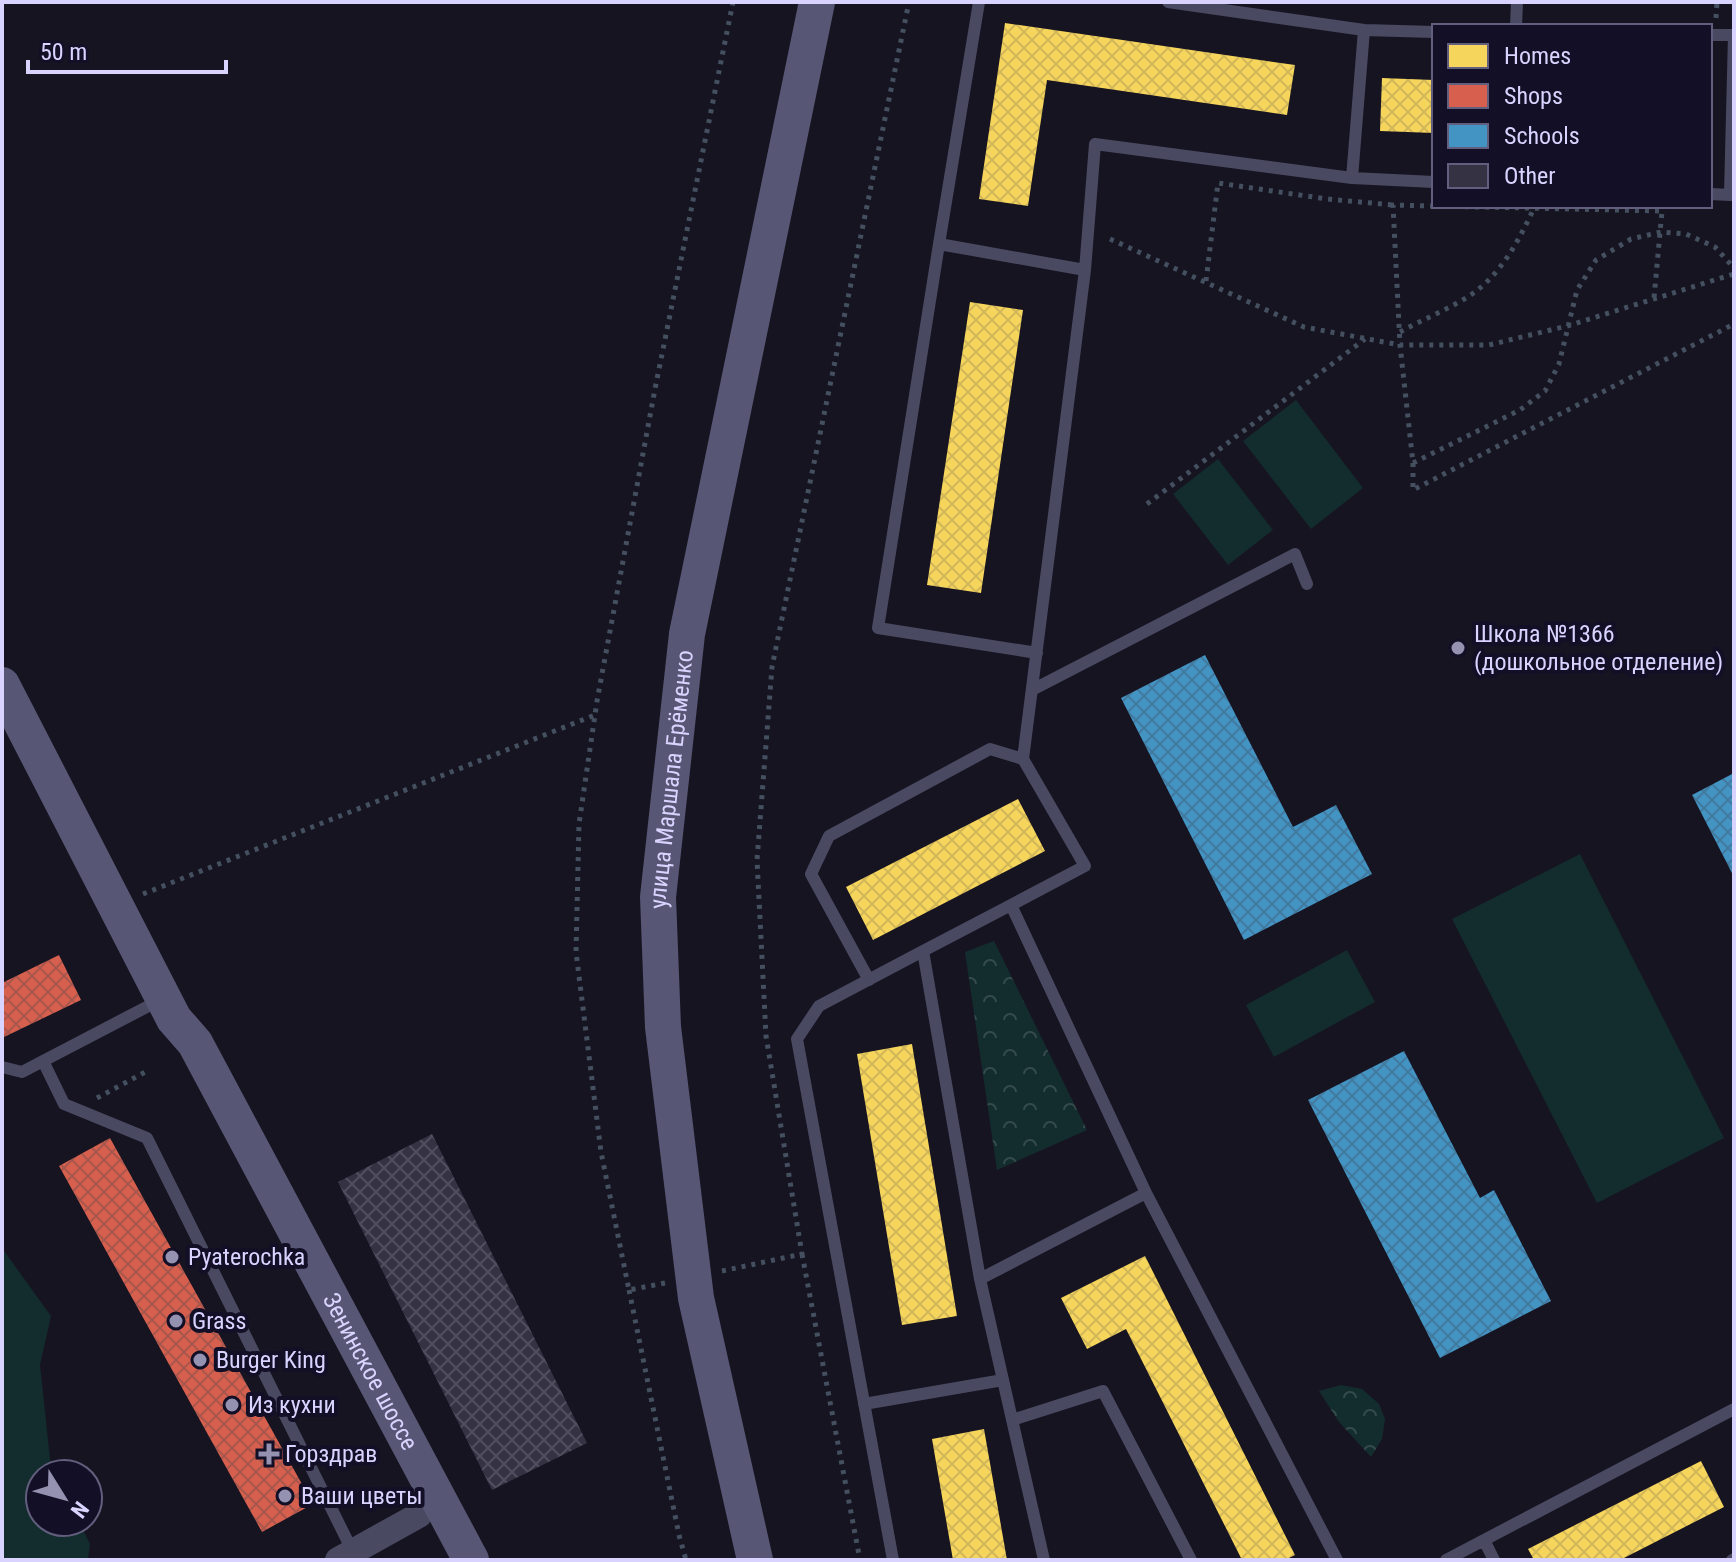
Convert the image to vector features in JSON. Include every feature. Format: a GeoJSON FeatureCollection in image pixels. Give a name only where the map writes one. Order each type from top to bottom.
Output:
{"type":"FeatureCollection","features":[{"type":"Feature","properties":{"kind":"main road","name":"улица Маршала Ерёменко"},"geometry":{"type":"LineString","coordinates":[[755,1560],[696,1298],[663,1027],[658,897],[687,634],[817,2]]}},
{"type":"Feature","properties":{"kind":"main road","name":"Зенинское шоссе"},"geometry":{"type":"LineString","coordinates":[[2,685],[168,1008],[195,1043],[471,1560]]}},
{"type":"Feature","properties":{"kind":"main road","name":"Зенинское шоссе"},"geometry":{"type":"LineString","coordinates":[[168,1008],[179,1053],[443,1560]]}},
{"type":"Feature","properties":{"kind":"street"},"geometry":{"type":"LineString","coordinates":[[350,1557],[419,1515]]}},
{"type":"Feature","properties":{"kind":"lane"},"geometry":{"type":"LineString","coordinates":[[979,2],[878,628],[1037,653]]}},
{"type":"Feature","properties":{"kind":"lane"},"geometry":{"type":"LineString","coordinates":[[1168,2],[1364,30],[1432,32]]}},
{"type":"Feature","properties":{"kind":"lane"},"geometry":{"type":"LineString","coordinates":[[1516,24],[1517,2]]}},
{"type":"Feature","properties":{"kind":"lane"},"geometry":{"type":"LineString","coordinates":[[1352,178],[1364,30]]}},
{"type":"Feature","properties":{"kind":"lane"},"geometry":{"type":"LineString","coordinates":[[1712,35],[1733,35],[1732,195],[1712,194]]}},
{"type":"Feature","properties":{"kind":"lane"},"geometry":{"type":"LineString","coordinates":[[893,1560],[797,1039],[819,1006],[1085,866],[1023,759],[1085,270],[1095,144],[1352,178],[1432,182]]}},
{"type":"Feature","properties":{"kind":"lane"},"geometry":{"type":"LineString","coordinates":[[939,244],[1085,270]]}},
{"type":"Feature","properties":{"kind":"lane"},"geometry":{"type":"LineString","coordinates":[[1032,690],[1295,554],[1307,584]]}},
{"type":"Feature","properties":{"kind":"lane"},"geometry":{"type":"LineString","coordinates":[[869,980],[811,874],[829,836],[990,749],[1023,759]]}},
{"type":"Feature","properties":{"kind":"lane"},"geometry":{"type":"LineString","coordinates":[[1011,905],[1146,1193],[1337,1560]]}},
{"type":"Feature","properties":{"kind":"lane"},"geometry":{"type":"LineString","coordinates":[[923,951],[980,1279],[1044,1560]]}},
{"type":"Feature","properties":{"kind":"lane"},"geometry":{"type":"LineString","coordinates":[[2,1067],[22,1072],[168,1008]]}},
{"type":"Feature","properties":{"kind":"lane"},"geometry":{"type":"LineString","coordinates":[[43,1061],[64,1104],[147,1138],[350,1557]]}},
{"type":"Feature","properties":{"kind":"lane"},"geometry":{"type":"LineString","coordinates":[[980,1279],[1146,1193]]}},
{"type":"Feature","properties":{"kind":"lane"},"geometry":{"type":"LineString","coordinates":[[864,1404],[1003,1380]]}},
{"type":"Feature","properties":{"kind":"lane"},"geometry":{"type":"LineString","coordinates":[[1012,1420],[1103,1391],[1191,1560]]}},
{"type":"Feature","properties":{"kind":"lane"},"geometry":{"type":"LineString","coordinates":[[1446,1560],[1734,1409]]}},
{"type":"Feature","properties":{"kind":"lane"},"geometry":{"type":"LineString","coordinates":[[1484,1540],[1494,1560]]}},
{"type":"Feature","properties":{"kind":"path"},"geometry":{"type":"LineString","coordinates":[[686,1560],[601,1152],[576,952],[579,824],[595,715],[658,374],[733,2]]}},
{"type":"Feature","properties":{"kind":"path"},"geometry":{"type":"LineString","coordinates":[[860,1560],[802,1254],[766,1036],[757,860],[772,667],[909,2]]}},
{"type":"Feature","properties":{"kind":"path"},"geometry":{"type":"LineString","coordinates":[[1206,281],[1218,183],[1327,199],[1432,206]]}},
{"type":"Feature","properties":{"kind":"path"},"geometry":{"type":"LineString","coordinates":[[1393,205],[1400,345],[1413,463],[1413,490],[1734,324]]}},
{"type":"Feature","properties":{"kind":"path"},"geometry":{"type":"LineString","coordinates":[[1400,332],[1472,293],[1499,269],[1520,238],[1534,208],[1662,211],[1654,298]]}},
{"type":"Feature","properties":{"kind":"path"},"geometry":{"type":"LineString","coordinates":[[1110,239],[1304,327],[1400,345],[1489,345],[1567,326],[1734,271],[1715,247],[1686,234],[1661,232],[1631,239],[1596,260],[1577,290],[1567,326],[1559,364],[1545,391],[1520,410],[1413,463]]}},
{"type":"Feature","properties":{"kind":"path"},"geometry":{"type":"LineString","coordinates":[[1147,504],[1365,339]]}},
{"type":"Feature","properties":{"kind":"path"},"geometry":{"type":"LineString","coordinates":[[140,895],[595,715]]}},
{"type":"Feature","properties":{"kind":"path"},"geometry":{"type":"LineString","coordinates":[[76,1109],[149,1070]]}},
{"type":"Feature","properties":{"kind":"path"},"geometry":{"type":"LineString","coordinates":[[629,1290],[802,1254]]}},
{"type":"Feature","properties":{"kind":"green space"},"geometry":{"type":"Polygon","coordinates":[[[1296,400],[1363,488],[1311,529],[1243,441],[1296,400]]]}},
{"type":"Feature","properties":{"kind":"green space"},"geometry":{"type":"Polygon","coordinates":[[[1218,459],[1273,530],[1228,565],[1173,494],[1218,459]]]}},
{"type":"Feature","properties":{"kind":"green space"},"geometry":{"type":"Polygon","coordinates":[[[1580,854],[1724,1138],[1597,1203],[1452,919],[1580,854]]]}},
{"type":"Feature","properties":{"kind":"green space"},"geometry":{"type":"Polygon","coordinates":[[[994,941],[1087,1130],[997,1170],[965,952],[994,941]]]}},
{"type":"Feature","properties":{"kind":"green space"},"geometry":{"type":"Polygon","coordinates":[[[1347,950],[1375,1002],[1274,1057],[1246,1005],[1347,950]]]}},
{"type":"Feature","properties":{"kind":"green space"},"geometry":{"type":"Polygon","coordinates":[[[2,1248],[51,1316],[40,1365],[50,1458],[24,1458],[24,1538],[87,1538],[90,1544],[88,1560],[2,1560],[2,1248]]]}},
{"type":"Feature","properties":{"kind":"green space"},"geometry":{"type":"Polygon","coordinates":[[[1341,1385],[1362,1389],[1379,1404],[1385,1419],[1382,1439],[1371,1457],[1339,1422],[1319,1391],[1341,1385]]]}},
{"type":"Feature","properties":{"kind":"building: Homes"},"geometry":{"type":"Polygon","coordinates":[[[1005,23],[1295,65],[1287,115],[1047,80],[1028,206],[979,199],[1005,23]]]}},
{"type":"Feature","properties":{"kind":"building: Homes"},"geometry":{"type":"Polygon","coordinates":[[[1382,78],[1432,80],[1432,133],[1380,131],[1382,78]]]}},
{"type":"Feature","properties":{"kind":"building: Homes"},"geometry":{"type":"Polygon","coordinates":[[[970,302],[1023,310],[981,593],[927,585],[970,302]]]}},
{"type":"Feature","properties":{"kind":"building: Homes"},"geometry":{"type":"Polygon","coordinates":[[[1018,799],[1045,851],[873,940],[846,887],[1018,799]]]}},
{"type":"Feature","properties":{"kind":"building: Homes"},"geometry":{"type":"Polygon","coordinates":[[[912,1044],[957,1316],[902,1325],[857,1054],[912,1044]]]}},
{"type":"Feature","properties":{"kind":"building: Homes"},"geometry":{"type":"Polygon","coordinates":[[[1145,1256],[1295,1555],[1285,1560],[1242,1560],[1126,1329],[1087,1349],[1061,1298],[1145,1256]]]}},
{"type":"Feature","properties":{"kind":"building: Homes"},"geometry":{"type":"Polygon","coordinates":[[[984,1429],[1007,1560],[953,1560],[932,1439],[984,1429]]]}},
{"type":"Feature","properties":{"kind":"building: Homes"},"geometry":{"type":"Polygon","coordinates":[[[1701,1461],[1724,1507],[1620,1560],[1534,1560],[1528,1549],[1701,1461]]]}},
{"type":"Feature","properties":{"kind":"building: Shops"},"geometry":{"type":"Polygon","coordinates":[[[59,955],[81,1000],[2,1038],[2,983],[59,955]]]}},
{"type":"Feature","properties":{"kind":"building: Shops"},"geometry":{"type":"Polygon","coordinates":[[[110,1138],[313,1504],[262,1532],[59,1166],[110,1138]]]}},
{"type":"Feature","properties":{"kind":"building: Schools"},"geometry":{"type":"Polygon","coordinates":[[[1205,655],[1293,827],[1336,805],[1372,874],[1244,940],[1121,698],[1205,655]]]}},
{"type":"Feature","properties":{"kind":"building: Schools"},"geometry":{"type":"Polygon","coordinates":[[[1734,773],[1734,877],[1692,795],[1734,773]]]}},
{"type":"Feature","properties":{"kind":"building: Schools"},"geometry":{"type":"Polygon","coordinates":[[[1404,1051],[1480,1198],[1494,1190],[1551,1301],[1440,1358],[1308,1100],[1404,1051]]]}},
{"type":"Feature","properties":{"kind":"building: Other"},"geometry":{"type":"Polygon","coordinates":[[[432,1134],[587,1443],[492,1490],[338,1182],[432,1134]]]}},
{"type":"Feature","properties":{"kind":"place","name":"Школа №1366 (дошкольное отделение)"},"geometry":{"type":"Point","coordinates":[1458,648]}},
{"type":"Feature","properties":{"kind":"place","name":"Pyaterochka"},"geometry":{"type":"Point","coordinates":[172,1257]}},
{"type":"Feature","properties":{"kind":"place","name":"Grass"},"geometry":{"type":"Point","coordinates":[176,1321]}},
{"type":"Feature","properties":{"kind":"place","name":"Burger King"},"geometry":{"type":"Point","coordinates":[200,1360]}},
{"type":"Feature","properties":{"kind":"place","name":"Из кухни"},"geometry":{"type":"Point","coordinates":[232,1405]}},
{"type":"Feature","properties":{"kind":"place","name":"Горздрав"},"geometry":{"type":"Point","coordinates":[269,1454]}},
{"type":"Feature","properties":{"kind":"place","name":"Ваши цветы"},"geometry":{"type":"Point","coordinates":[285,1496]}}]}
